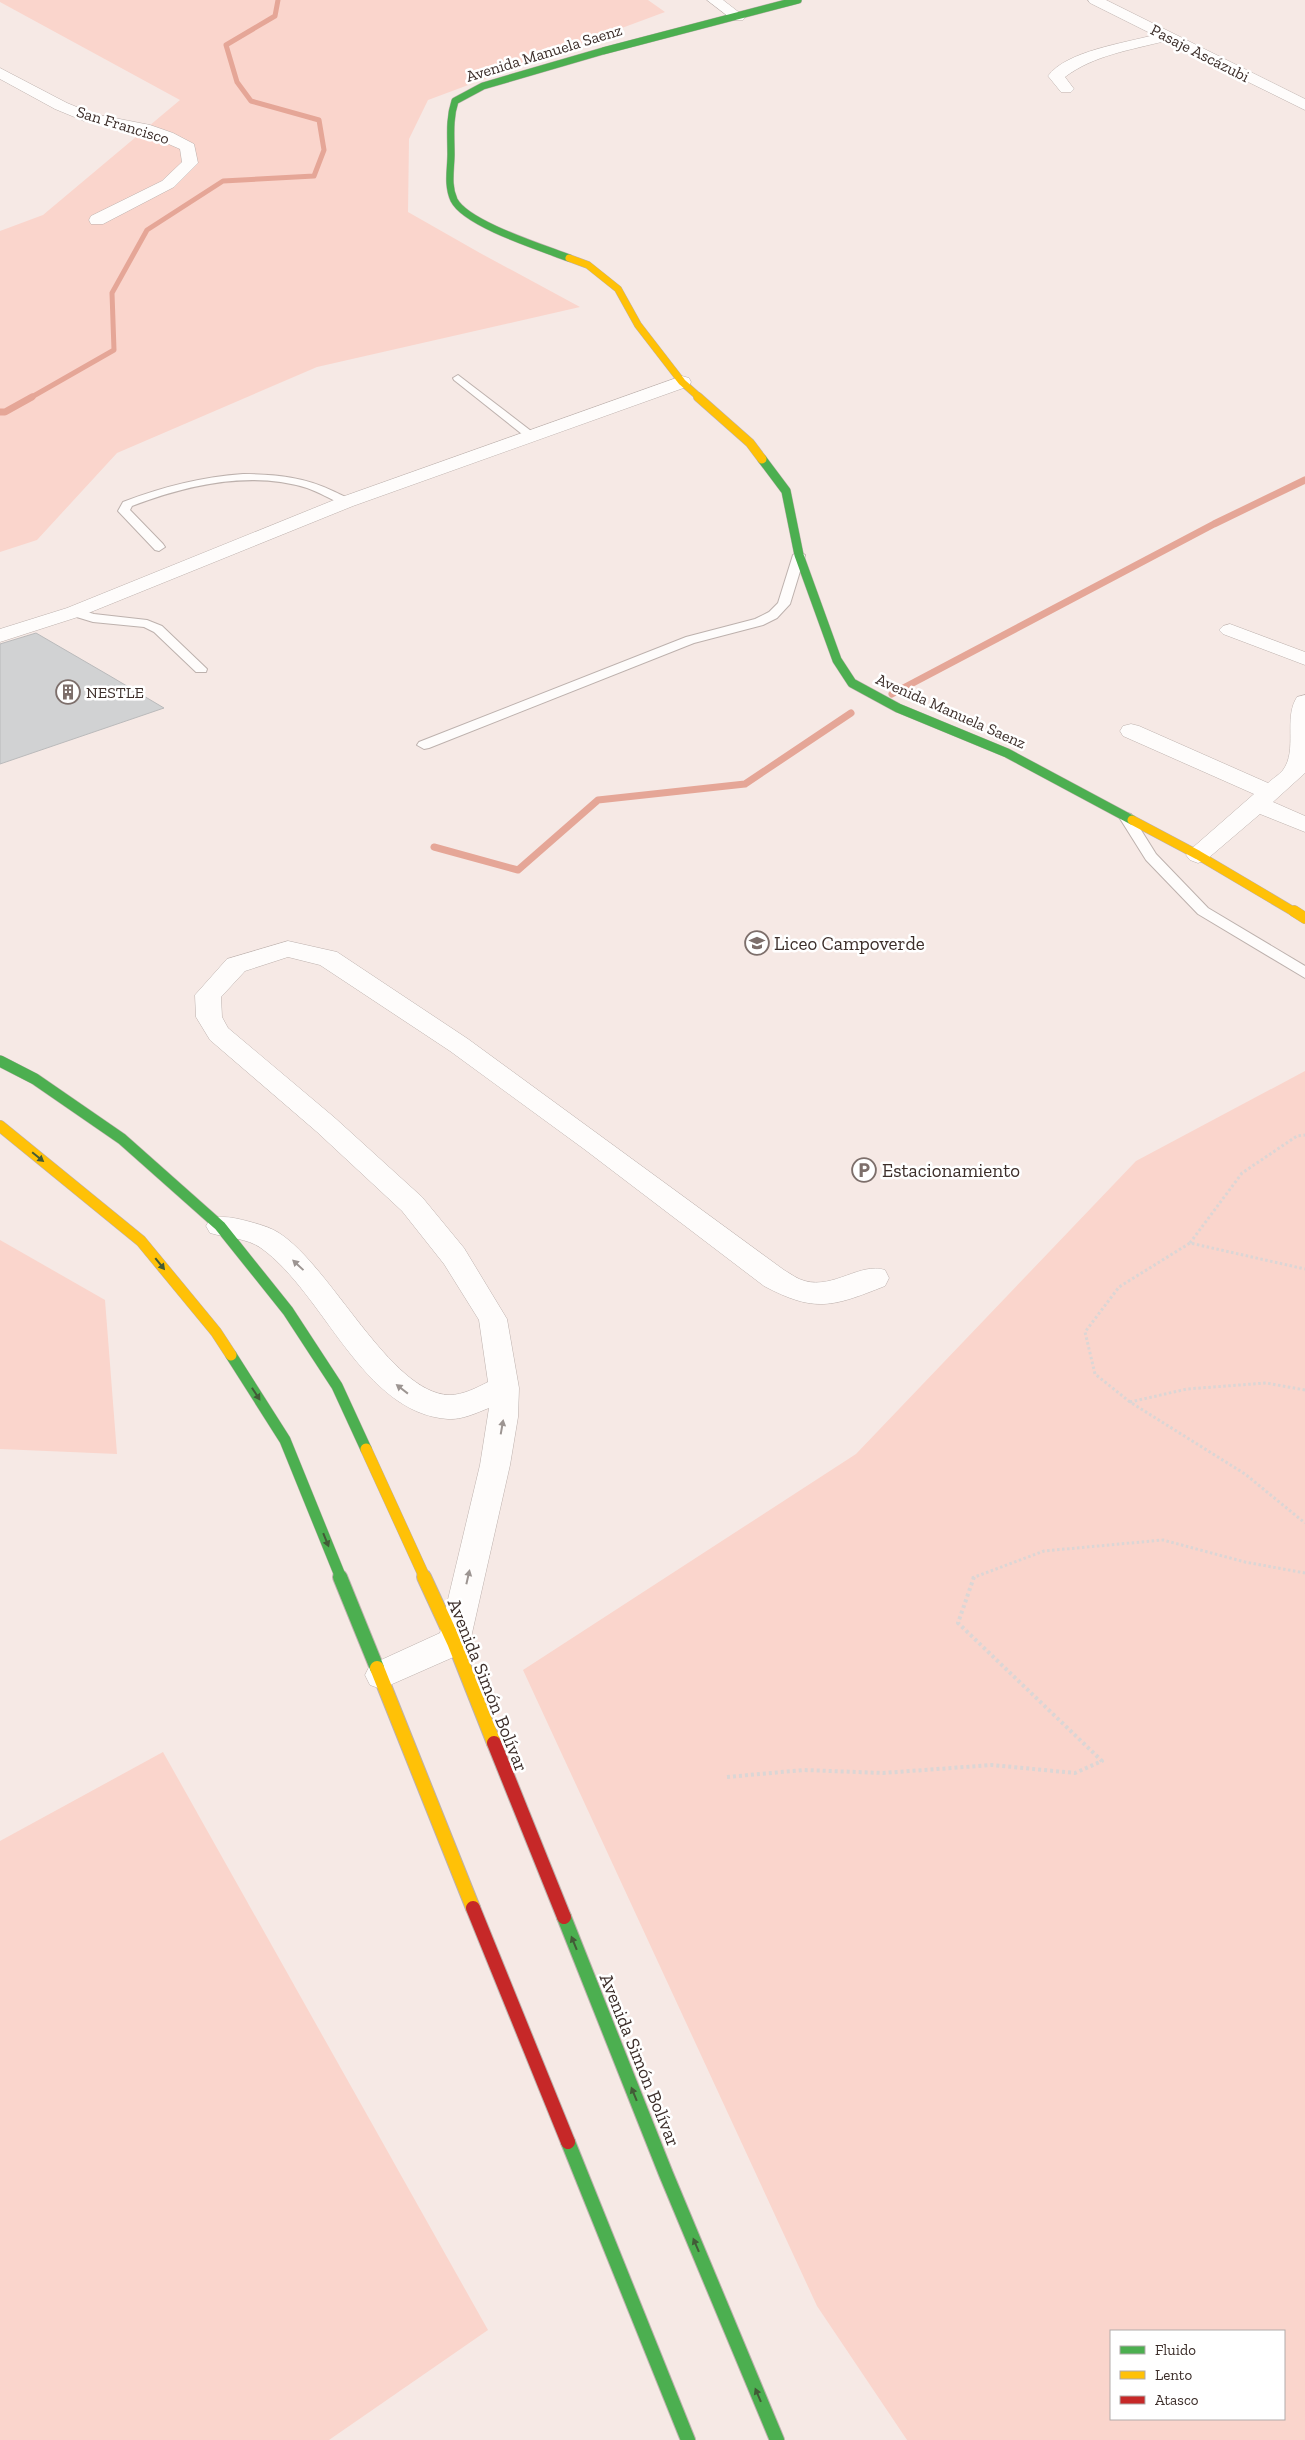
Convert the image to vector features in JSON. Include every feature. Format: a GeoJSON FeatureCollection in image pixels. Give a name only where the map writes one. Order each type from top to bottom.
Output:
{"type":"FeatureCollection","features":[{"type":"Feature","properties":{"kind":"main road","name":"Avenida Manuela Saenz"},"geometry":{"type":"LineString","coordinates":[[798,0],[603,51],[483,86],[463,94],[455,101],[450,114],[451,188],[456,203],[470,215],[499,230],[588,265],[618,289],[638,325],[682,382],[750,443],[786,491],[799,555],[837,660],[852,683],[898,708],[1007,753],[1198,855],[1305,918]]}},
{"type":"Feature","properties":{"kind":"main road","name":"Avenida Simón Bolívar"},"geometry":{"type":"LineString","coordinates":[[0,1060],[35,1079],[122,1140],[220,1226],[288,1311],[337,1386],[454,1642],[666,2174],[777,2440]]}},
{"type":"Feature","properties":{"kind":"main road"},"geometry":{"type":"LineString","coordinates":[[0,1126],[141,1241],[216,1332],[285,1440],[688,2440]]}},
{"type":"Feature","properties":{"kind":"street"},"geometry":{"type":"LineString","coordinates":[[714,0],[738,17]]}},
{"type":"Feature","properties":{"kind":"street","name":"Pasaje Ascázubi"},"geometry":{"type":"LineString","coordinates":[[1095,0],[1305,105]]}},
{"type":"Feature","properties":{"kind":"street"},"geometry":{"type":"LineString","coordinates":[[1066,89],[1056,76],[1083,59],[1167,36]]}},
{"type":"Feature","properties":{"kind":"street","name":"San Francisco"},"geometry":{"type":"LineString","coordinates":[[0,73],[61,106],[90,118],[144,128],[167,136],[188,147],[190,163],[168,184],[97,220]]}},
{"type":"Feature","properties":{"kind":"street"},"geometry":{"type":"LineString","coordinates":[[0,636],[74,612],[346,502],[682,382]]}},
{"type":"Feature","properties":{"kind":"street"},"geometry":{"type":"LineString","coordinates":[[1230,630],[1305,659]]}},
{"type":"Feature","properties":{"kind":"street"},"geometry":{"type":"LineString","coordinates":[[1198,855],[1216,837],[1294,772],[1301,747],[1300,718],[1305,702]]}},
{"type":"Feature","properties":{"kind":"street"},"geometry":{"type":"LineString","coordinates":[[1131,731],[1264,798],[1305,825]]}},
{"type":"Feature","properties":{"kind":"street"},"geometry":{"type":"LineString","coordinates":[[381,1675],[454,1642],[495,1465],[503,1417],[504,1388],[493,1319],[454,1256],[412,1204],[326,1125],[219,1034],[209,1017],[208,995],[236,965],[288,948],[328,958],[458,1046],[593,1142],[774,1278],[799,1291],[821,1293],[843,1291],[875,1278]]}},
{"type":"Feature","properties":{"kind":"street"},"geometry":{"type":"LineString","coordinates":[[220,1226],[264,1237],[272,1241],[302,1268],[386,1376],[414,1398],[446,1407],[467,1405],[504,1388]]}},
{"type":"Feature","properties":{"kind":"lane"},"geometry":{"type":"LineString","coordinates":[[458,378],[531,436]]}},
{"type":"Feature","properties":{"kind":"lane"},"geometry":{"type":"LineString","coordinates":[[159,547],[124,511],[127,504],[162,490],[201,482],[266,478],[310,485],[346,502]]}},
{"type":"Feature","properties":{"kind":"lane"},"geometry":{"type":"LineString","coordinates":[[424,745],[690,640],[759,622],[773,615],[784,604],[799,555]]}},
{"type":"Feature","properties":{"kind":"lane"},"geometry":{"type":"LineString","coordinates":[[74,612],[93,618],[147,624],[158,629],[201,669]]}},
{"type":"Feature","properties":{"kind":"lane"},"geometry":{"type":"LineString","coordinates":[[1126,817],[1151,857],[1203,911],[1305,973]]}},
{"type":"Feature","properties":{"kind":"path"},"geometry":{"type":"LineString","coordinates":[[1305,1135],[1297,1136],[1242,1173],[1190,1244],[1120,1286],[1085,1332],[1095,1374],[1130,1402],[1244,1474],[1305,1523]]}},
{"type":"Feature","properties":{"kind":"path"},"geometry":{"type":"LineString","coordinates":[[1190,1244],[1305,1270]]}},
{"type":"Feature","properties":{"kind":"path"},"geometry":{"type":"LineString","coordinates":[[1130,1402],[1187,1389],[1266,1383],[1305,1390]]}},
{"type":"Feature","properties":{"kind":"path"},"geometry":{"type":"LineString","coordinates":[[727,1777],[804,1770],[883,1773],[992,1765],[1075,1773],[1102,1761],[958,1623],[972,1578],[1044,1551],[1163,1540],[1245,1562],[1305,1573]]}},
{"type":"Feature","properties":{"kind":"shaded area"},"geometry":{"type":"Polygon","coordinates":[[[0,0],[648,0],[665,12],[428,100],[409,139],[408,212],[580,307],[317,367],[117,453],[37,540],[0,552],[0,231],[43,215],[180,100],[0,2],[0,0]]]}},
{"type":"Feature","properties":{"kind":"shaded area"},"geometry":{"type":"Polygon","coordinates":[[[1305,1071],[1305,2440],[907,2440],[817,2306],[523,1670],[856,1454],[1136,1161],[1305,1071]]]}},
{"type":"Feature","properties":{"kind":"shaded area"},"geometry":{"type":"Polygon","coordinates":[[[0,1240],[105,1300],[117,1454],[0,1449],[0,1240]]]}},
{"type":"Feature","properties":{"kind":"shaded area"},"geometry":{"type":"Polygon","coordinates":[[[163,1752],[488,2330],[329,2440],[0,2440],[0,1841],[163,1752]]]}},
{"type":"Feature","properties":{"kind":"building","name":"NESTLE"},"geometry":{"type":"Polygon","coordinates":[[[36,633],[164,708],[0,764],[0,644],[36,633]]]}},
{"type":"Feature","properties":{"kind":"waterway"},"geometry":{"type":"LineString","coordinates":[[30,398],[114,350],[112,293],[147,230],[223,181],[314,176],[324,150],[319,120],[251,101],[237,82],[226,45],[275,16],[278,0]]}},
{"type":"Feature","properties":{"kind":"waterway"},"geometry":{"type":"LineString","coordinates":[[0,412],[5,412],[32,397]]}},
{"type":"Feature","properties":{"kind":"waterway"},"geometry":{"type":"LineString","coordinates":[[892,694],[1214,524],[1305,480]]}},
{"type":"Feature","properties":{"kind":"waterway"},"geometry":{"type":"LineString","coordinates":[[434,847],[518,870],[598,800],[745,784],[851,713]]}},
{"type":"Feature","properties":{"kind":"traffic: fast"},"geometry":{"type":"LineString","coordinates":[[569,258],[491,227],[464,211],[456,203],[451,192],[450,179],[450,120],[455,101],[483,86],[603,51],[798,0]]}},
{"type":"Feature","properties":{"kind":"traffic: fast"},"geometry":{"type":"LineString","coordinates":[[762,459],[786,491],[799,555],[837,660],[852,683],[898,708],[1007,753],[1132,820]]}},
{"type":"Feature","properties":{"kind":"traffic: fast"},"geometry":{"type":"LineString","coordinates":[[0,1061],[35,1079],[122,1139],[220,1226],[288,1311],[337,1386],[366,1449]]}},
{"type":"Feature","properties":{"kind":"traffic: fast"},"geometry":{"type":"LineString","coordinates":[[231,1355],[285,1440],[377,1668]]}},
{"type":"Feature","properties":{"kind":"traffic: fast"},"geometry":{"type":"LineString","coordinates":[[564,1917],[666,2174],[777,2440]]}},
{"type":"Feature","properties":{"kind":"traffic: fast"},"geometry":{"type":"LineString","coordinates":[[568,2142],[688,2440]]}},
{"type":"Feature","properties":{"kind":"traffic: slow"},"geometry":{"type":"LineString","coordinates":[[569,258],[588,265],[618,289],[638,325],[682,382],[750,443],[762,459]]}},
{"type":"Feature","properties":{"kind":"traffic: slow"},"geometry":{"type":"LineString","coordinates":[[1132,820],[1198,855],[1305,918]]}},
{"type":"Feature","properties":{"kind":"traffic: slow"},"geometry":{"type":"LineString","coordinates":[[0,1126],[141,1241],[216,1332],[231,1355]]}},
{"type":"Feature","properties":{"kind":"traffic: slow"},"geometry":{"type":"LineString","coordinates":[[366,1449],[454,1642],[494,1743]]}},
{"type":"Feature","properties":{"kind":"traffic: slow"},"geometry":{"type":"LineString","coordinates":[[377,1668],[473,1908]]}},
{"type":"Feature","properties":{"kind":"traffic: jam"},"geometry":{"type":"LineString","coordinates":[[494,1743],[564,1917]]}},
{"type":"Feature","properties":{"kind":"traffic: jam"},"geometry":{"type":"LineString","coordinates":[[473,1908],[568,2142]]}},
{"type":"Feature","properties":{"kind":"place","name":"NESTLE"},"geometry":{"type":"Point","coordinates":[68,692]}},
{"type":"Feature","properties":{"kind":"place","name":"Liceo Campoverde"},"geometry":{"type":"Point","coordinates":[757,943]}},
{"type":"Feature","properties":{"kind":"place","name":"Estacionamiento"},"geometry":{"type":"Point","coordinates":[864,1170]}}]}
